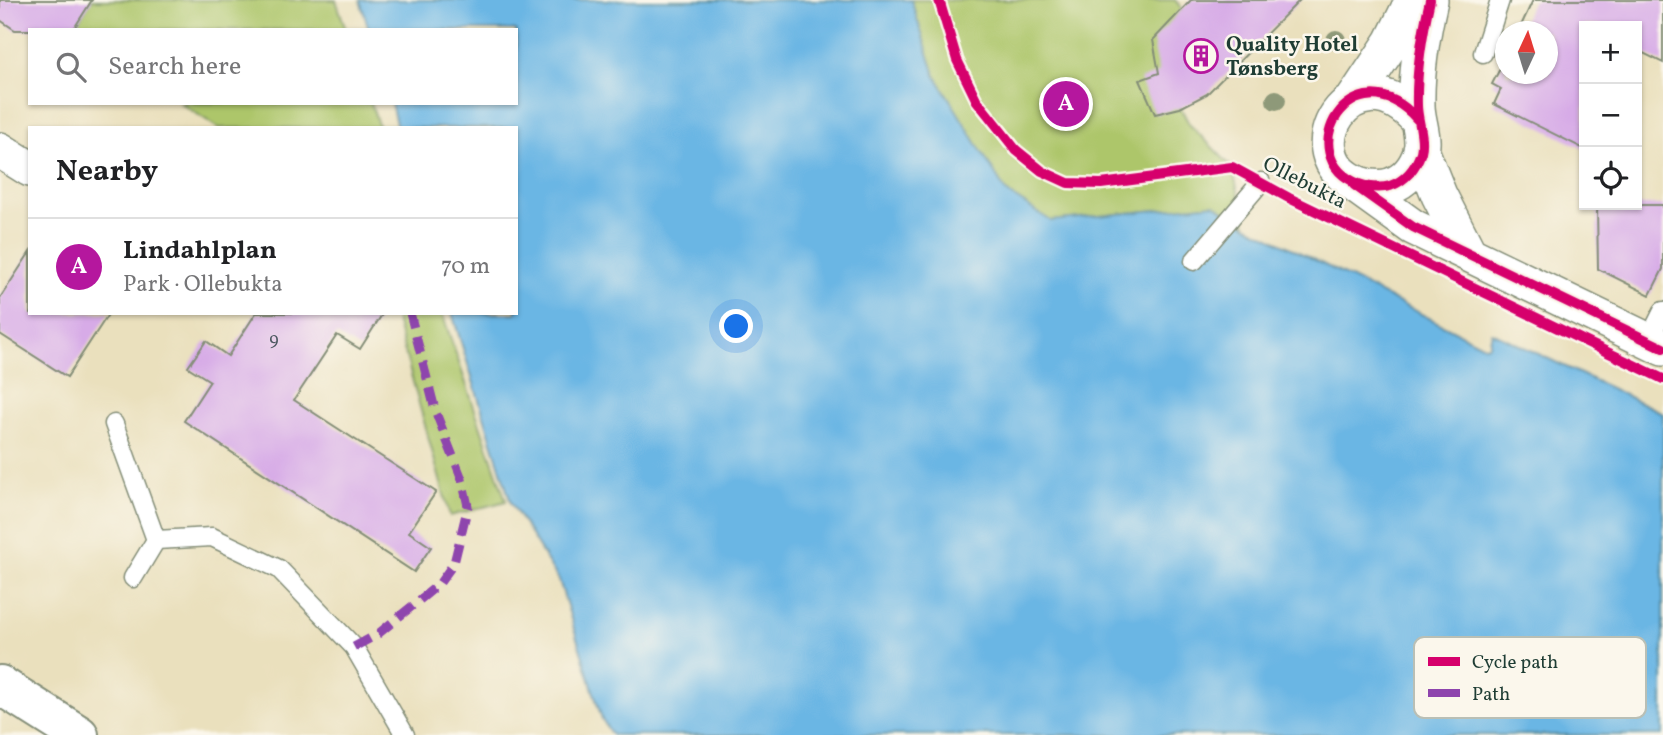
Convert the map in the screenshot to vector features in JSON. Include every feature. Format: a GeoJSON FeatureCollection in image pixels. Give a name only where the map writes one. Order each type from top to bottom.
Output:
{"type":"FeatureCollection","features":[{"type":"Feature","properties":{"kind":"main road"},"geometry":{"type":"LineString","coordinates":[[0,685],[79,735]]}},
{"type":"Feature","properties":{"kind":"street","name":"Ollebukta"},"geometry":{"type":"LineString","coordinates":[[1413,0],[1392,43],[1354,99],[1337,114],[1328,139],[1331,158],[1347,179],[1413,227],[1469,254],[1658,333]]}},
{"type":"Feature","properties":{"kind":"street"},"geometry":{"type":"LineString","coordinates":[[1419,135],[1419,50],[1430,0]]}},
{"type":"Feature","properties":{"kind":"street"},"geometry":{"type":"LineString","coordinates":[[1354,99],[1370,95],[1388,96],[1403,104],[1419,135],[1439,195],[1469,254]]}},
{"type":"Feature","properties":{"kind":"street","name":"Ollebukta"},"geometry":{"type":"LineString","coordinates":[[1347,179],[1368,187],[1394,184],[1410,173],[1419,135]]}},
{"type":"Feature","properties":{"kind":"street"},"geometry":{"type":"LineString","coordinates":[[0,150],[28,168]]}},
{"type":"Feature","properties":{"kind":"lane"},"geometry":{"type":"LineString","coordinates":[[1483,53],[1499,0]]}},
{"type":"Feature","properties":{"kind":"lane"},"geometry":{"type":"LineString","coordinates":[[1194,261],[1261,182]]}},
{"type":"Feature","properties":{"kind":"lane"},"geometry":{"type":"LineString","coordinates":[[114,424],[156,540]]}},
{"type":"Feature","properties":{"kind":"lane"},"geometry":{"type":"LineString","coordinates":[[156,540],[212,537],[279,569],[354,647],[405,735]]}},
{"type":"Feature","properties":{"kind":"lane"},"geometry":{"type":"LineString","coordinates":[[133,578],[156,540]]}},
{"type":"Feature","properties":{"kind":"green space"},"geometry":{"type":"Polygon","coordinates":[[[91,0],[336,0],[345,28],[74,28],[91,0]]]}},
{"type":"Feature","properties":{"kind":"green space"},"geometry":{"type":"Polygon","coordinates":[[[911,0],[1175,0],[1191,19],[1168,83],[1189,124],[1232,167],[1246,225],[1214,204],[1051,221],[1006,192],[935,75],[911,0]]]}},
{"type":"Feature","properties":{"kind":"green space"},"geometry":{"type":"Polygon","coordinates":[[[183,105],[372,105],[378,126],[216,126],[183,105]]]}},
{"type":"Feature","properties":{"kind":"green space"},"geometry":{"type":"Polygon","coordinates":[[[395,315],[443,315],[506,501],[450,516],[395,315]]]}},
{"type":"Feature","properties":{"kind":"water"},"geometry":{"type":"Polygon","coordinates":[[[360,0],[911,0],[935,75],[1006,192],[1051,221],[1214,204],[1246,225],[1484,346],[1489,345],[1492,332],[1663,413],[1663,735],[612,735],[602,719],[559,580],[511,503],[453,315],[518,315],[518,126],[397,126],[391,105],[518,105],[518,28],[368,28],[360,0]]]}},
{"type":"Feature","properties":{"kind":"building"},"geometry":{"type":"Polygon","coordinates":[[[0,0],[92,0],[74,28],[15,30],[0,20],[0,0]]]}},
{"type":"Feature","properties":{"kind":"building","name":"Quality Hotel Tønsberg"},"geometry":{"type":"Polygon","coordinates":[[[1191,0],[1300,0],[1207,94],[1180,108],[1155,114],[1140,80],[1159,73],[1153,40],[1191,0]]]}},
{"type":"Feature","properties":{"kind":"building"},"geometry":{"type":"Polygon","coordinates":[[[1533,0],[1663,0],[1663,63],[1642,52],[1642,21],[1579,21],[1579,146],[1494,104],[1501,89],[1492,84],[1495,78],[1495,84],[1558,84],[1558,21],[1523,21],[1533,0]]]}},
{"type":"Feature","properties":{"kind":"building"},"geometry":{"type":"Polygon","coordinates":[[[1642,205],[1663,205],[1663,269],[1650,295],[1598,269],[1597,210],[1642,210],[1642,205]]]}},
{"type":"Feature","properties":{"kind":"building"},"geometry":{"type":"Polygon","coordinates":[[[28,255],[28,315],[108,315],[67,377],[0,334],[0,298],[28,255]]]}},
{"type":"Feature","properties":{"kind":"building"},"geometry":{"type":"Polygon","coordinates":[[[255,315],[382,315],[360,349],[337,335],[294,400],[436,492],[409,532],[431,547],[414,572],[184,421],[210,381],[188,367],[206,341],[228,356],[255,315]]]}},
{"type":"Feature","properties":{"kind":"marked path"},"geometry":{"type":"LineString","coordinates":[[354,647],[378,634],[439,584],[454,563],[468,506],[462,479],[436,413],[411,315]]}},
{"type":"Feature","properties":{"kind":"cycle path"},"geometry":{"type":"LineString","coordinates":[[939,0],[957,60],[977,101],[1016,150],[1042,171],[1068,183],[1101,184],[1232,167],[1289,198],[1663,379]]}},
{"type":"Feature","properties":{"kind":"cycle path"},"geometry":{"type":"LineString","coordinates":[[1417,119],[1393,100],[1371,95],[1352,101],[1337,115],[1329,133],[1329,152],[1339,171],[1359,184],[1370,187],[1395,184],[1413,168],[1422,146],[1417,111],[1417,78],[1430,0]]}},
{"type":"Feature","properties":{"kind":"cycle path"},"geometry":{"type":"LineString","coordinates":[[1354,185],[1413,227],[1663,348]]}},
{"type":"Feature","properties":{"kind":"place","name":"Quality Hotel Tønsberg"},"geometry":{"type":"Point","coordinates":[1201,56]}},
{"type":"Feature","properties":{"kind":"place","name":"Lindahlplan"},"geometry":{"type":"Point","coordinates":[1066,104]}}]}
